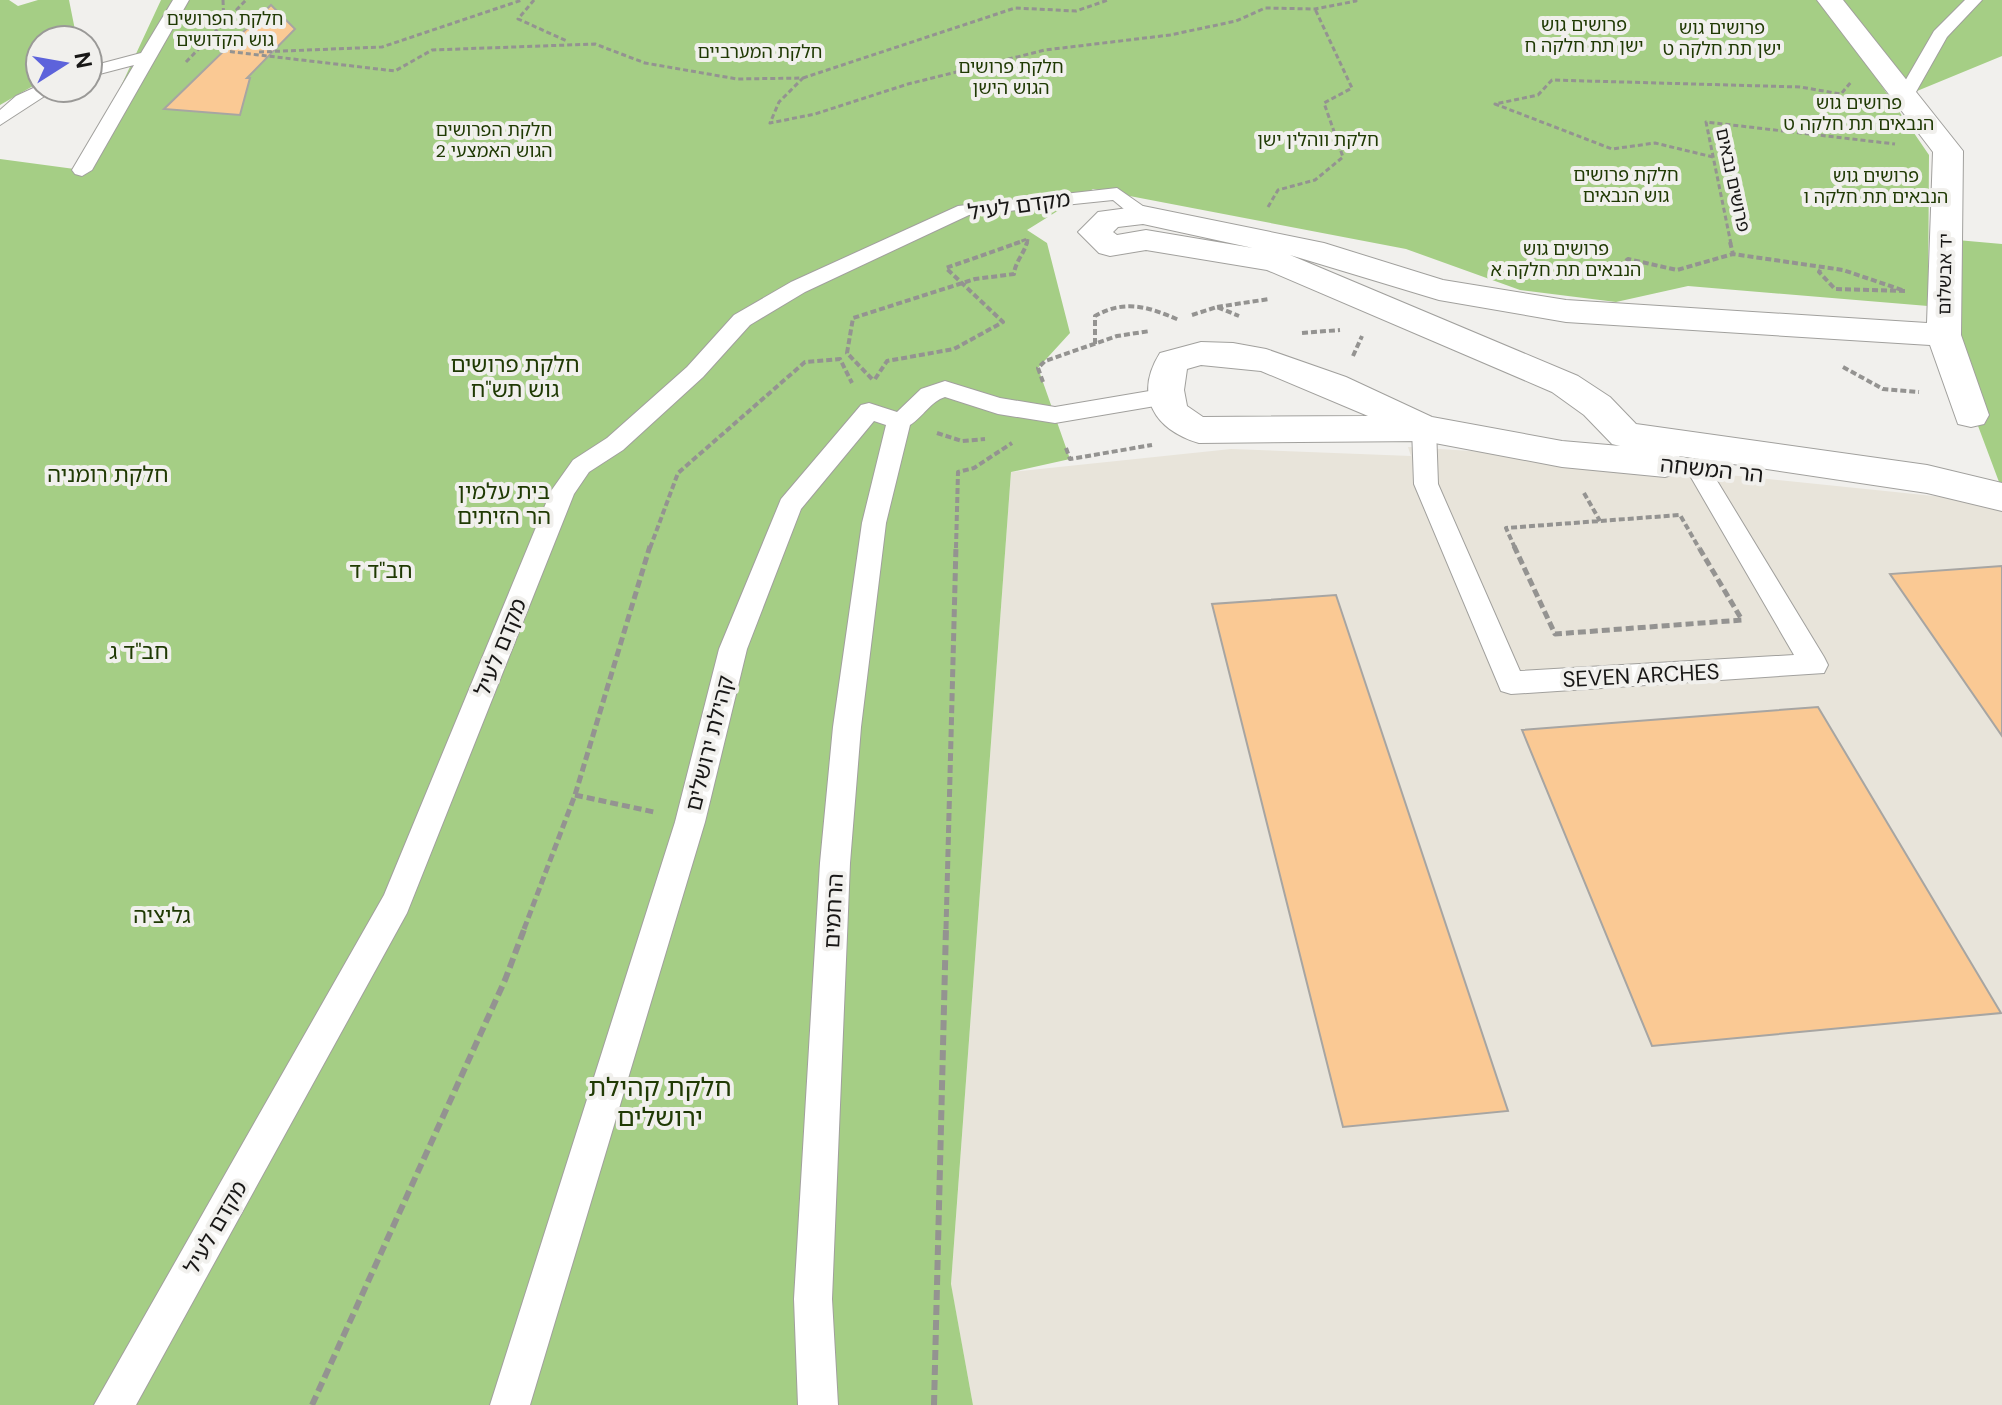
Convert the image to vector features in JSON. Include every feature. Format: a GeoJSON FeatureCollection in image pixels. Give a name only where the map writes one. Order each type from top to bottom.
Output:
{"type":"FeatureCollection","features":[{"type":"Feature","properties":{"kind":"street"},"geometry":{"type":"LineString","coordinates":[[1830,0],[1948,151]]}},
{"type":"Feature","properties":{"kind":"street","name":"יד אבשלום"},"geometry":{"type":"LineString","coordinates":[[1948,151],[1944,335],[1967,405]]}},
{"type":"Feature","properties":{"kind":"street"},"geometry":{"type":"LineString","coordinates":[[1944,335],[1566,311],[1439,290],[1324,253],[1143,215],[1109,219],[1094,232],[1110,246],[1146,240],[1275,261],[1565,384],[1597,406],[1625,435],[1927,479],[2002,498]]}},
{"type":"Feature","properties":{"kind":"street","name":"הר המשחה"},"geometry":{"type":"LineString","coordinates":[[1424,428],[1307,376],[1240,355],[1193,352],[1172,361],[1165,376],[1167,396],[1175,417],[1199,430],[1424,428],[1562,454],[2002,498]]}},
{"type":"Feature","properties":{"kind":"lane"},"geometry":{"type":"LineString","coordinates":[[82,170],[181,0]]}},
{"type":"Feature","properties":{"kind":"lane"},"geometry":{"type":"LineString","coordinates":[[1906,95],[1940,35],[1974,0]]}},
{"type":"Feature","properties":{"kind":"lane"},"geometry":{"type":"LineString","coordinates":[[104,68],[147,57]]}},
{"type":"Feature","properties":{"kind":"lane"},"geometry":{"type":"LineString","coordinates":[[0,120],[24,99]]}},
{"type":"Feature","properties":{"kind":"lane","name":"מקדם לעיל"},"geometry":{"type":"LineString","coordinates":[[114,1405],[396,903],[563,491],[581,466],[615,444],[695,372],[742,320],[798,287],[965,210],[1117,194],[1143,215]]}},
{"type":"Feature","properties":{"kind":"lane"},"geometry":{"type":"LineString","coordinates":[[867,397],[899,421],[914,412],[929,394],[945,389],[998,406],[1055,415],[1167,396]]}},
{"type":"Feature","properties":{"kind":"lane","name":"קהילת ירושלים"},"geometry":{"type":"LineString","coordinates":[[510,1405],[690,822],[733,649],[790,505],[867,397]]}},
{"type":"Feature","properties":{"kind":"lane","name":"הרחמים"},"geometry":{"type":"LineString","coordinates":[[818,1405],[813,1299],[835,863],[847,727],[874,523],[899,421]]}},
{"type":"Feature","properties":{"kind":"lane","name":"SEVEN ARCHES"},"geometry":{"type":"LineString","coordinates":[[1424,428],[1426,484],[1511,683],[1814,665],[1697,467]]}},
{"type":"Feature","properties":{"kind":"path"},"geometry":{"type":"LineString","coordinates":[[223,0],[225,51],[395,71],[432,50],[595,44],[645,63],[737,79],[803,78],[1015,8],[1076,11],[1108,0]]}},
{"type":"Feature","properties":{"kind":"path"},"geometry":{"type":"LineString","coordinates":[[185,63],[246,0]]}},
{"type":"Feature","properties":{"kind":"path"},"geometry":{"type":"LineString","coordinates":[[242,53],[382,47],[522,0]]}},
{"type":"Feature","properties":{"kind":"path"},"geometry":{"type":"LineString","coordinates":[[534,0],[518,19],[571,43]]}},
{"type":"Feature","properties":{"kind":"path"},"geometry":{"type":"LineString","coordinates":[[1204,228],[1263,213],[1278,190],[1315,180],[1343,157],[1324,103],[1352,88],[1315,9],[1319,0]]}},
{"type":"Feature","properties":{"kind":"path"},"geometry":{"type":"LineString","coordinates":[[803,78],[779,102],[770,123],[815,114],[908,84],[1045,50],[1170,35],[1236,21],[1265,8],[1315,9],[1356,1],[1352,0]]}},
{"type":"Feature","properties":{"kind":"path"},"geometry":{"type":"LineString","coordinates":[[1713,157],[1655,143],[1612,149],[1495,104],[1538,95],[1552,80],[1800,87],[1841,94],[1853,80]]}},
{"type":"Feature","properties":{"kind":"path","name":"פרושים נבאים"},"geometry":{"type":"LineString","coordinates":[[1822,267],[1819,272],[1835,289],[1905,291],[1875,276],[1822,267],[1733,254],[1706,122],[1948,151]]}},
{"type":"Feature","properties":{"kind":"path"},"geometry":{"type":"LineString","coordinates":[[867,397],[847,353],[853,318],[962,283],[1014,274],[1015,264],[1023,256],[1028,239],[946,268],[962,283],[1003,322],[954,349],[887,361],[867,397]]}},
{"type":"Feature","properties":{"kind":"path"},"geometry":{"type":"LineString","coordinates":[[1095,344],[1095,316],[1112,306],[1147,306],[1176,321],[1217,307],[1281,295]]}},
{"type":"Feature","properties":{"kind":"path"},"geometry":{"type":"LineString","coordinates":[[1217,307],[1241,317]]}},
{"type":"Feature","properties":{"kind":"path"},"geometry":{"type":"LineString","coordinates":[[1350,361],[1365,330]]}},
{"type":"Feature","properties":{"kind":"path"},"geometry":{"type":"LineString","coordinates":[[312,1405],[505,980],[575,795],[648,552],[678,473],[805,362],[840,359],[867,397],[899,421],[962,441],[993,438]]}},
{"type":"Feature","properties":{"kind":"path"},"geometry":{"type":"LineString","coordinates":[[1838,364],[1883,389],[1967,405]]}},
{"type":"Feature","properties":{"kind":"path"},"geometry":{"type":"LineString","coordinates":[[934,1405],[958,472],[974,468],[1025,435]]}},
{"type":"Feature","properties":{"kind":"path"},"geometry":{"type":"LineString","coordinates":[[1680,515],[1742,620],[1555,634],[1506,528],[1680,515]]}},
{"type":"Feature","properties":{"kind":"path"},"geometry":{"type":"LineString","coordinates":[[575,795],[618,802],[690,822]]}},
{"type":"Feature","properties":{"kind":"shaded area"},"geometry":{"type":"Polygon","coordinates":[[[1408,447],[1532,455],[2002,503],[2002,1405],[973,1405],[951,1285],[1011,472],[1231,449],[1411,456],[1408,447]]]}},
{"type":"Feature","properties":{"kind":"green space"},"geometry":{"type":"Polygon","coordinates":[[[0,0],[9,0],[18,6],[38,0],[69,0],[74,24],[24,24],[24,91],[0,105],[0,0]]]}},
{"type":"Feature","properties":{"kind":"green space","name":"בית עלמין הר הזיתים"},"geometry":{"type":"Polygon","coordinates":[[[161,0],[1823,0],[1929,155],[1928,306],[1688,286],[1616,302],[1520,290],[1406,249],[1093,189],[1027,230],[1047,243],[1070,333],[1038,368],[1070,459],[1011,472],[951,1284],[973,1405],[0,1405],[0,159],[82,170],[161,0]]]}},
{"type":"Feature","properties":{"kind":"green space"},"geometry":{"type":"Polygon","coordinates":[[[1839,0],[2002,0],[2002,56],[1917,91],[1872,47],[1839,0]]]}},
{"type":"Feature","properties":{"kind":"green space"},"geometry":{"type":"Polygon","coordinates":[[[1957,240],[2002,244],[2002,490],[1944,335],[1957,240]]]}},
{"type":"Feature","properties":{"kind":"building"},"geometry":{"type":"Polygon","coordinates":[[[271,5],[295,29],[247,78],[250,78],[240,115],[164,109],[271,5]]]}},
{"type":"Feature","properties":{"kind":"building"},"geometry":{"type":"Polygon","coordinates":[[[2002,566],[2002,736],[1890,574],[2002,566]]]}},
{"type":"Feature","properties":{"kind":"building"},"geometry":{"type":"Polygon","coordinates":[[[1336,595],[1508,1111],[1343,1127],[1212,604],[1336,595]]]}},
{"type":"Feature","properties":{"kind":"building"},"geometry":{"type":"Polygon","coordinates":[[[1818,707],[2001,1013],[1652,1046],[1522,730],[1818,707]]]}},
{"type":"Feature","properties":{"kind":"park label","name":"חלקת הפרושים גוש הקדושים"},"geometry":{"type":"Point","coordinates":[225,29]}},
{"type":"Feature","properties":{"kind":"park label","name":"פרושים גוש ישן תת חלקה ח"},"geometry":{"type":"Point","coordinates":[1584,35]}},
{"type":"Feature","properties":{"kind":"park label","name":"פרושים גוש ישן תת חלקה ט"},"geometry":{"type":"Point","coordinates":[1722,38]}},
{"type":"Feature","properties":{"kind":"park label","name":"חלקת המערביים"},"geometry":{"type":"Point","coordinates":[760,52]}},
{"type":"Feature","properties":{"kind":"park label","name":"חלקת פרושים הגוש הישן"},"geometry":{"type":"Point","coordinates":[1011,77]}},
{"type":"Feature","properties":{"kind":"park label","name":"פרושים גוש הנבאים תת חלקה ט"},"geometry":{"type":"Point","coordinates":[1859,113]}},
{"type":"Feature","properties":{"kind":"park label","name":"חלקת הפרושים הגוש האמצעי 2"},"geometry":{"type":"Point","coordinates":[494,140]}},
{"type":"Feature","properties":{"kind":"park label","name":"חלקת ווהלין ישן"},"geometry":{"type":"Point","coordinates":[1318,140]}},
{"type":"Feature","properties":{"kind":"park label","name":"חלקת פרושים גוש הנבאים"},"geometry":{"type":"Point","coordinates":[1626,185]}},
{"type":"Feature","properties":{"kind":"park label","name":"פרושים גוש הנבאים תת חלקה ו"},"geometry":{"type":"Point","coordinates":[1876,186]}},
{"type":"Feature","properties":{"kind":"park label","name":"פרושים גוש הנבאים תת חלקה א"},"geometry":{"type":"Point","coordinates":[1566,259]}},
{"type":"Feature","properties":{"kind":"park label","name":"חלקת פרושים גוש תש\"ח"},"geometry":{"type":"Point","coordinates":[515,376]}},
{"type":"Feature","properties":{"kind":"park label","name":"חלקת רומניה"},"geometry":{"type":"Point","coordinates":[108,474]}},
{"type":"Feature","properties":{"kind":"park label","name":"חב\"ד ד"},"geometry":{"type":"Point","coordinates":[381,570]}},
{"type":"Feature","properties":{"kind":"park label","name":"חב\"ד ג"},"geometry":{"type":"Point","coordinates":[139,651]}},
{"type":"Feature","properties":{"kind":"park label","name":"גליציה"},"geometry":{"type":"Point","coordinates":[162,915]}},
{"type":"Feature","properties":{"kind":"park label","name":"חלקת קהילת ירושלים"},"geometry":{"type":"Point","coordinates":[660,1102]}}]}
